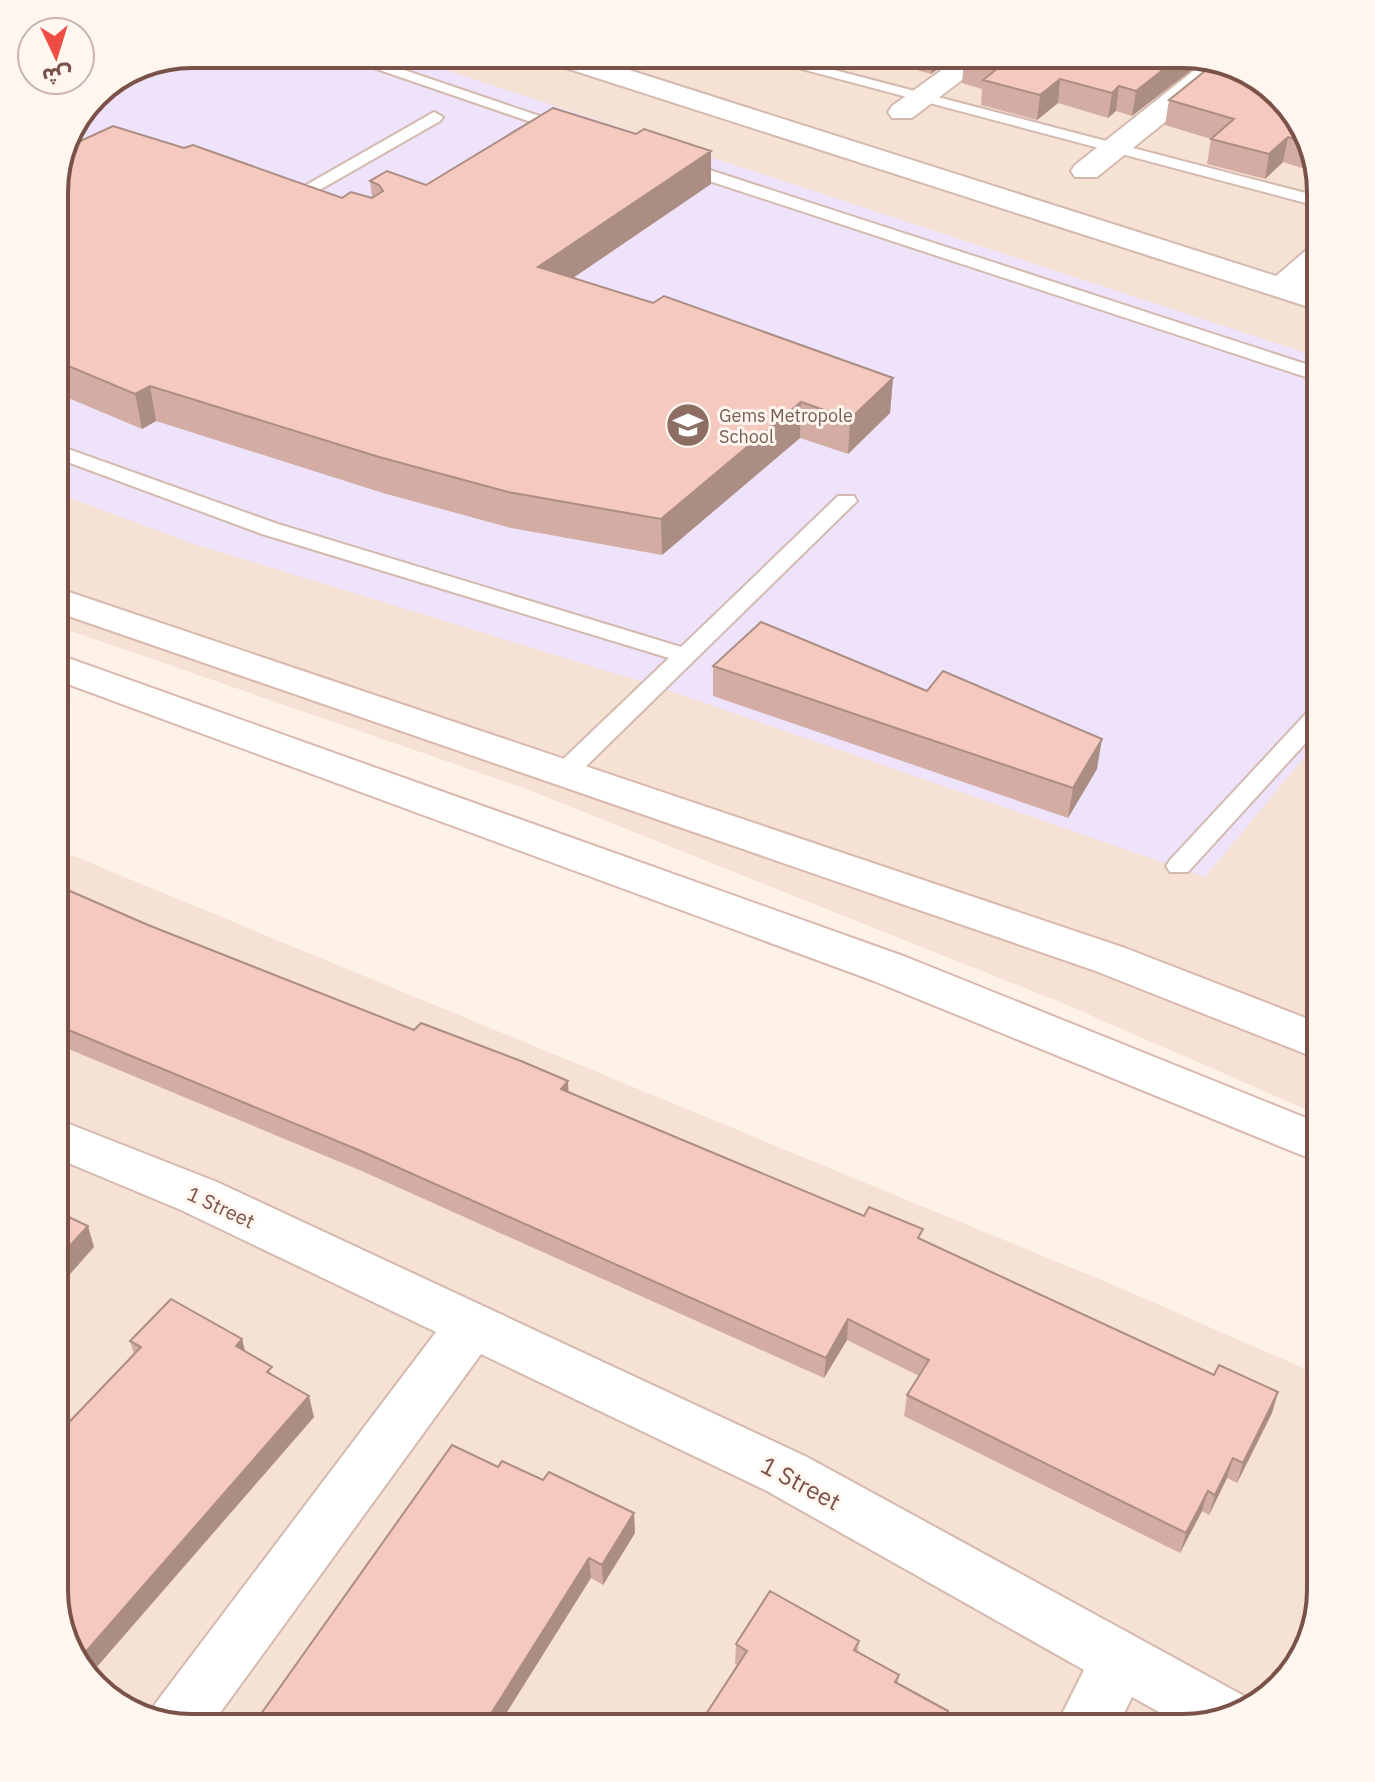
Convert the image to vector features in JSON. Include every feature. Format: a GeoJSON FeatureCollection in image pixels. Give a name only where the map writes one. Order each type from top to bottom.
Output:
{"type":"FeatureCollection","features":[{"type":"Feature","properties":{"kind":"street"},"geometry":{"type":"LineString","coordinates":[[594,68],[1307,297]]}},
{"type":"Feature","properties":{"kind":"street"},"geometry":{"type":"LineString","coordinates":[[902,112],[964,68]]}},
{"type":"Feature","properties":{"kind":"street"},"geometry":{"type":"LineString","coordinates":[[1086,171],[1115,152],[1211,71]]}},
{"type":"Feature","properties":{"kind":"street"},"geometry":{"type":"LineString","coordinates":[[1280,289],[1307,266]]}},
{"type":"Feature","properties":{"kind":"street"},"geometry":{"type":"LineString","coordinates":[[68,603],[1109,959],[1307,1037]]}},
{"type":"Feature","properties":{"kind":"street"},"geometry":{"type":"LineString","coordinates":[[68,670],[890,969],[1307,1138]]}},
{"type":"Feature","properties":{"kind":"street","name":"1 Street"},"geometry":{"type":"LineString","coordinates":[[68,1143],[199,1196],[787,1474],[1213,1710]]}},
{"type":"Feature","properties":{"kind":"street"},"geometry":{"type":"LineString","coordinates":[[184,1713],[472,1325]]}},
{"type":"Feature","properties":{"kind":"street"},"geometry":{"type":"LineString","coordinates":[[1092,1714],[1120,1660]]}},
{"type":"Feature","properties":{"kind":"lane"},"geometry":{"type":"LineString","coordinates":[[384,68],[582,133]]}},
{"type":"Feature","properties":{"kind":"lane"},"geometry":{"type":"LineString","coordinates":[[795,68],[926,97],[1115,152],[1307,199]]}},
{"type":"Feature","properties":{"kind":"lane"},"geometry":{"type":"LineString","coordinates":[[322,205],[289,194],[434,117]]}},
{"type":"Feature","properties":{"kind":"lane"},"geometry":{"type":"LineString","coordinates":[[658,158],[1307,371]]}},
{"type":"Feature","properties":{"kind":"lane"},"geometry":{"type":"LineString","coordinates":[[68,455],[270,529],[684,655]]}},
{"type":"Feature","properties":{"kind":"lane"},"geometry":{"type":"LineString","coordinates":[[565,772],[846,501]]}},
{"type":"Feature","properties":{"kind":"lane"},"geometry":{"type":"LineString","coordinates":[[1179,866],[1307,726]]}},
{"type":"Feature","properties":{"kind":"shaded area","name":"Gems Metropole School"},"geometry":{"type":"Polygon","coordinates":[[[192,68],[1191,68],[1223,75],[1265,99],[1286,123],[1298,144],[1307,192],[1307,1110],[1060,1002],[521,787],[68,630],[68,184],[72,160],[94,116],[110,99],[144,77],[168,70],[192,68]]]}},
{"type":"Feature","properties":{"kind":"shaded area","name":"Gems Metropole School"},"geometry":{"type":"Polygon","coordinates":[[[440,68],[1307,353],[1307,754],[1205,877],[653,685],[191,543],[68,497],[68,184],[72,160],[81,137],[94,116],[110,99],[144,77],[168,70],[440,68]]]}},
{"type":"Feature","properties":{"kind":"shaded area"},"geometry":{"type":"Polygon","coordinates":[[[68,854],[1125,1290],[1307,1370],[1305,1614],[1294,1645],[1276,1672],[1252,1693],[1231,1705],[1183,1714],[192,1714],[168,1712],[137,1701],[110,1683],[89,1659],[75,1630],[69,1606],[68,854]]]}},
{"type":"Feature","properties":{"kind":"building"},"geometry":{"type":"Polygon","coordinates":[[[998,68],[1165,68],[1136,91],[1119,86],[1112,93],[1060,79],[1040,95],[983,80],[998,68]]]}},
{"type":"Feature","properties":{"kind":"building"},"geometry":{"type":"Polygon","coordinates":[[[1207,70],[1245,85],[1265,99],[1295,139],[1288,137],[1269,154],[1211,139],[1234,119],[1169,100],[1207,70]]]}},
{"type":"Feature","properties":{"kind":"building"},"geometry":{"type":"Polygon","coordinates":[[[553,108],[636,134],[644,129],[711,151],[538,267],[653,303],[664,296],[893,378],[850,419],[801,402],[661,519],[508,492],[379,457],[150,386],[135,394],[68,366],[68,184],[79,142],[113,126],[184,148],[193,145],[342,198],[351,192],[372,198],[383,191],[370,181],[387,171],[426,185],[553,108]]]}},
{"type":"Feature","properties":{"kind":"building"},"geometry":{"type":"Polygon","coordinates":[[[761,622],[927,691],[943,671],[1102,739],[1073,788],[713,666],[761,622]]]}},
{"type":"Feature","properties":{"kind":"building"},"geometry":{"type":"Polygon","coordinates":[[[68,890],[414,1030],[421,1023],[521,1061],[568,1081],[561,1089],[864,1216],[869,1207],[923,1229],[918,1238],[1214,1375],[1219,1365],[1278,1392],[1243,1463],[1233,1458],[1215,1495],[1208,1491],[1186,1533],[907,1395],[929,1360],[848,1319],[826,1358],[361,1151],[68,1030],[68,890]]]}},
{"type":"Feature","properties":{"kind":"building"},"geometry":{"type":"Polygon","coordinates":[[[68,1217],[88,1226],[68,1248],[68,1217]]]}},
{"type":"Feature","properties":{"kind":"building"},"geometry":{"type":"Polygon","coordinates":[[[171,1299],[242,1339],[236,1346],[272,1367],[267,1372],[309,1396],[85,1652],[69,1606],[68,1423],[141,1347],[130,1341],[171,1299]]]}},
{"type":"Feature","properties":{"kind":"building"},"geometry":{"type":"Polygon","coordinates":[[[452,1445],[498,1467],[502,1461],[543,1480],[549,1472],[634,1513],[602,1565],[589,1558],[491,1714],[261,1714],[452,1445]]]}},
{"type":"Feature","properties":{"kind":"building"},"geometry":{"type":"Polygon","coordinates":[[[770,1591],[859,1641],[854,1650],[899,1675],[895,1682],[948,1711],[946,1714],[706,1714],[747,1651],[736,1644],[770,1591]]]}},
{"type":"Feature","properties":{"kind":"place","name":"Gems Metropole School"},"geometry":{"type":"Point","coordinates":[688,425]}}]}
